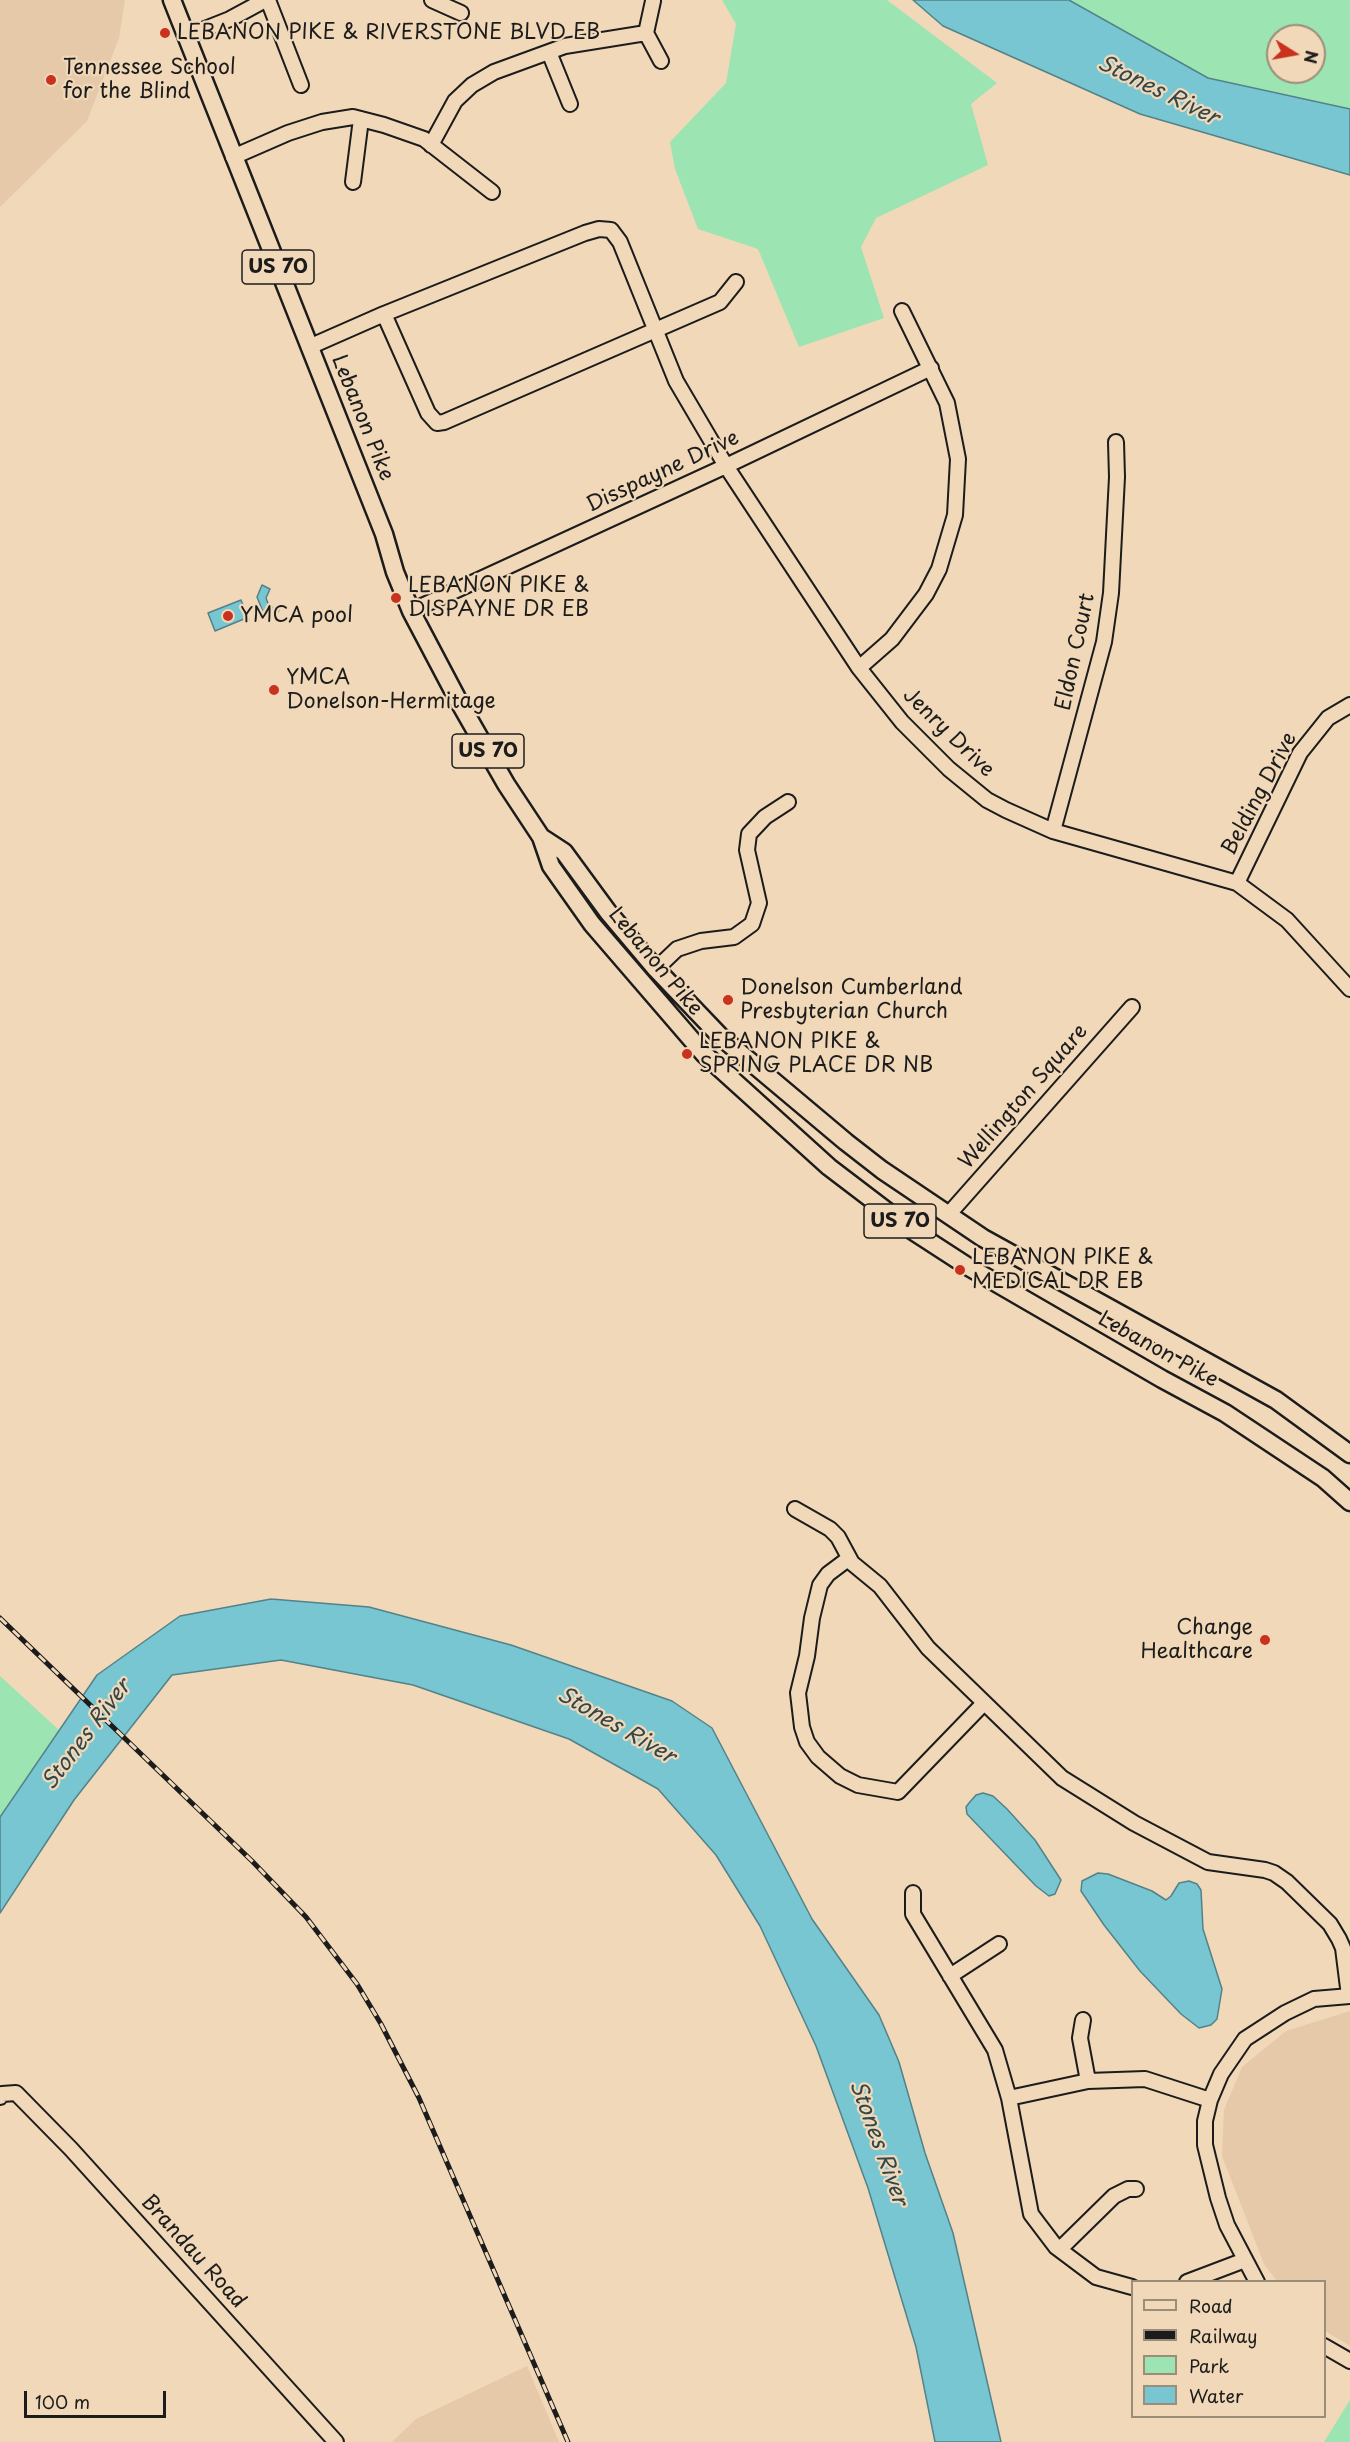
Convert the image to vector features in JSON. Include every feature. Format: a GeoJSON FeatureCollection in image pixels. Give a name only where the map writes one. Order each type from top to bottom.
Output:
{"type":"FeatureCollection","features":[{"type":"Feature","properties":{"kind":"main road","name":"Lebanon Pike"},"geometry":{"type":"LineString","coordinates":[[172,0],[384,534],[395,572],[411,611],[462,708],[506,784],[541,837],[551,866],[592,924],[704,1054],[829,1167],[913,1231],[967,1266],[1225,1413],[1323,1478],[1350,1502]]}},
{"type":"Feature","properties":{"kind":"main road","name":"Lebanon Pike"},"geometry":{"type":"LineString","coordinates":[[541,837],[564,852],[608,912],[656,969],[721,1037],[846,1142],[933,1205],[1014,1256],[1276,1400],[1350,1454]]}},
{"type":"Feature","properties":{"kind":"main road"},"geometry":{"type":"LineString","coordinates":[[731,1079],[749,1060]]}},
{"type":"Feature","properties":{"kind":"main road"},"geometry":{"type":"LineString","coordinates":[[913,1231],[933,1205]]}},
{"type":"Feature","properties":{"kind":"street"},"geometry":{"type":"LineString","coordinates":[[187,36],[230,19],[266,0],[301,85]]}},
{"type":"Feature","properties":{"kind":"street"},"geometry":{"type":"LineString","coordinates":[[432,0],[461,13]]}},
{"type":"Feature","properties":{"kind":"street"},"geometry":{"type":"LineString","coordinates":[[653,1],[646,33],[661,61]]}},
{"type":"Feature","properties":{"kind":"street"},"geometry":{"type":"LineString","coordinates":[[431,145],[455,101],[472,85],[494,72],[549,52],[595,40],[646,33]]}},
{"type":"Feature","properties":{"kind":"street"},"geometry":{"type":"LineString","coordinates":[[549,52],[570,104]]}},
{"type":"Feature","properties":{"kind":"street"},"geometry":{"type":"LineString","coordinates":[[233,157],[288,133],[322,122],[352,117],[424,139],[492,192]]}},
{"type":"Feature","properties":{"kind":"street"},"geometry":{"type":"LineString","coordinates":[[354,182],[362,119]]}},
{"type":"Feature","properties":{"kind":"street","name":"Jenry Drive"},"geometry":{"type":"LineString","coordinates":[[309,347],[384,314],[599,229],[610,230],[620,242],[676,381],[726,466],[859,668],[902,722],[949,768],[987,800],[1020,817],[1053,831],[1238,883],[1287,920],[1349,986]]}},
{"type":"Feature","properties":{"kind":"street"},"geometry":{"type":"LineString","coordinates":[[384,314],[428,413],[437,423],[720,302],[736,282]]}},
{"type":"Feature","properties":{"kind":"street"},"geometry":{"type":"LineString","coordinates":[[859,668],[892,639],[911,618],[927,594],[939,569],[951,534],[958,487],[958,459],[947,404],[932,368],[902,310]]}},
{"type":"Feature","properties":{"kind":"street","name":"Disspayne Drive"},"geometry":{"type":"LineString","coordinates":[[411,611],[932,368]]}},
{"type":"Feature","properties":{"kind":"street","name":"Eldon Court"},"geometry":{"type":"LineString","coordinates":[[1053,831],[1104,642],[1111,593],[1117,477],[1116,442]]}},
{"type":"Feature","properties":{"kind":"street","name":"Belding Drive"},"geometry":{"type":"LineString","coordinates":[[1238,883],[1300,753],[1328,718],[1350,705]]}},
{"type":"Feature","properties":{"kind":"street"},"geometry":{"type":"LineString","coordinates":[[656,969],[677,950],[701,941],[734,937],[752,924],[758,912],[759,898],[747,850],[748,834],[765,817],[788,802]]}},
{"type":"Feature","properties":{"kind":"street","name":"Wellington Square"},"geometry":{"type":"LineString","coordinates":[[948,1215],[1132,1007]]}},
{"type":"Feature","properties":{"kind":"street"},"geometry":{"type":"LineString","coordinates":[[795,1509],[830,1529],[845,1546],[849,1559],[857,1569],[880,1587],[928,1648],[1045,1763],[1081,1791],[1208,1863],[1251,1867],[1274,1872],[1314,1907],[1330,1924],[1339,1939],[1343,1948],[1350,1996],[1314,1999],[1285,2013],[1245,2038],[1221,2074],[1204,2121],[1206,2145],[1218,2198],[1227,2225],[1256,2280]]}},
{"type":"Feature","properties":{"kind":"street"},"geometry":{"type":"LineString","coordinates":[[849,1559],[828,1574],[820,1585],[798,1693],[802,1727],[807,1742],[818,1757],[840,1776],[858,1785],[898,1792],[984,1703]]}},
{"type":"Feature","properties":{"kind":"street"},"geometry":{"type":"LineString","coordinates":[[913,1893],[913,1914],[995,2050],[1009,2098],[1031,2214],[1060,2249],[1096,2277],[1131,2287]]}},
{"type":"Feature","properties":{"kind":"street"},"geometry":{"type":"LineString","coordinates":[[1339,1939],[1350,1930]]}},
{"type":"Feature","properties":{"kind":"street"},"geometry":{"type":"LineString","coordinates":[[950,1976],[999,1944]]}},
{"type":"Feature","properties":{"kind":"street"},"geometry":{"type":"LineString","coordinates":[[1083,2020],[1080,2038],[1088,2081]]}},
{"type":"Feature","properties":{"kind":"street"},"geometry":{"type":"LineString","coordinates":[[1009,2098],[1088,2081],[1145,2079],[1210,2100]]}},
{"type":"Feature","properties":{"kind":"street","name":"Brandau Road"},"geometry":{"type":"LineString","coordinates":[[0,2097],[2,2094],[16,2093],[71,2148],[336,2442]]}},
{"type":"Feature","properties":{"kind":"street"},"geometry":{"type":"LineString","coordinates":[[1060,2249],[1114,2196],[1128,2189],[1136,2189]]}},
{"type":"Feature","properties":{"kind":"street"},"geometry":{"type":"LineString","coordinates":[[1192,2280],[1245,2260]]}},
{"type":"Feature","properties":{"kind":"street"},"geometry":{"type":"LineString","coordinates":[[1326,2347],[1350,2361]]}},
{"type":"Feature","properties":{"kind":"shaded area","name":"Tennessee School for the Blind"},"geometry":{"type":"Polygon","coordinates":[[[0,0],[125,0],[119,38],[87,121],[0,207],[0,0]]]}},
{"type":"Feature","properties":{"kind":"shaded area"},"geometry":{"type":"Polygon","coordinates":[[[1350,2011],[1350,2346],[1326,2332],[1326,2280],[1276,2280],[1264,2264],[1222,2156],[1224,2110],[1242,2067],[1286,2031],[1350,2011]]]}},
{"type":"Feature","properties":{"kind":"shaded area"},"geometry":{"type":"Polygon","coordinates":[[[527,2366],[559,2442],[392,2442],[416,2419],[527,2366]]]}},
{"type":"Feature","properties":{"kind":"green space"},"geometry":{"type":"Polygon","coordinates":[[[722,0],[887,0],[997,83],[971,104],[988,165],[876,218],[861,247],[884,318],[799,347],[758,249],[698,229],[675,169],[670,142],[726,83],[736,24],[722,0]]]}},
{"type":"Feature","properties":{"kind":"green space"},"geometry":{"type":"Polygon","coordinates":[[[975,0],[1350,0],[1350,160],[975,0]]]}},
{"type":"Feature","properties":{"kind":"green space"},"geometry":{"type":"Polygon","coordinates":[[[0,1676],[59,1730],[0,1817],[0,1676]]]}},
{"type":"Feature","properties":{"kind":"green space"},"geometry":{"type":"Polygon","coordinates":[[[1350,2400],[1350,2442],[1324,2442],[1350,2400]]]}},
{"type":"Feature","properties":{"kind":"water","name":"Stones River"},"geometry":{"type":"Polygon","coordinates":[[[913,0],[1069,0],[1208,78],[1350,109],[1350,175],[1140,114],[943,26],[913,0]]]}},
{"type":"Feature","properties":{"kind":"water"},"geometry":{"type":"Polygon","coordinates":[[[262,585],[270,589],[266,598],[269,606],[279,610],[275,618],[263,612],[257,597],[262,585]]]}},
{"type":"Feature","properties":{"kind":"water","name":"YMCA pool"},"geometry":{"type":"Polygon","coordinates":[[[241,600],[249,620],[244,619],[215,631],[208,613],[241,600]]]}},
{"type":"Feature","properties":{"kind":"water","name":"Stones River"},"geometry":{"type":"Polygon","coordinates":[[[271,1599],[369,1607],[511,1645],[672,1701],[712,1728],[812,1919],[879,2015],[899,2062],[925,2153],[953,2233],[1001,2442],[935,2442],[916,2347],[868,2188],[816,2046],[760,1926],[716,1855],[658,1789],[569,1739],[413,1685],[281,1660],[172,1675],[74,1800],[0,1913],[0,1817],[97,1675],[180,1616],[271,1599]]]}},
{"type":"Feature","properties":{"kind":"water"},"geometry":{"type":"Polygon","coordinates":[[[983,1793],[993,1796],[1035,1840],[1061,1880],[1055,1894],[1049,1896],[1036,1886],[967,1814],[966,1807],[969,1803],[976,1795],[983,1793]]]}},
{"type":"Feature","properties":{"kind":"water"},"geometry":{"type":"Polygon","coordinates":[[[1098,1873],[1108,1874],[1152,1891],[1166,1900],[1179,1883],[1189,1881],[1197,1884],[1201,1890],[1203,1929],[1222,1989],[1217,2019],[1211,2025],[1199,2028],[1181,2014],[1140,1971],[1104,1925],[1081,1891],[1082,1881],[1098,1873]]]}},
{"type":"Feature","properties":{"kind":"railway"},"geometry":{"type":"LineString","coordinates":[[0,1618],[252,1861],[306,1917],[357,1984],[381,2024],[419,2098],[568,2442]]}},
{"type":"Feature","properties":{"kind":"place","name":"LEBANON PIKE & RIVERSTONE BLVD EB"},"geometry":{"type":"Point","coordinates":[165,33]}},
{"type":"Feature","properties":{"kind":"place","name":"Tennessee School for the Blind"},"geometry":{"type":"Point","coordinates":[51,80]}},
{"type":"Feature","properties":{"kind":"place","name":"LEBANON PIKE & DISPAYNE DR EB"},"geometry":{"type":"Point","coordinates":[396,598]}},
{"type":"Feature","properties":{"kind":"place","name":"YMCA pool"},"geometry":{"type":"Point","coordinates":[228,616]}},
{"type":"Feature","properties":{"kind":"place","name":"YMCA Donelson-Hermitage"},"geometry":{"type":"Point","coordinates":[274,690]}},
{"type":"Feature","properties":{"kind":"place","name":"Donelson Cumberland Presbyterian Church"},"geometry":{"type":"Point","coordinates":[728,1000]}},
{"type":"Feature","properties":{"kind":"place","name":"LEBANON PIKE & SPRING PLACE DR NB"},"geometry":{"type":"Point","coordinates":[687,1054]}},
{"type":"Feature","properties":{"kind":"place","name":"LEBANON PIKE & MEDICAL DR EB"},"geometry":{"type":"Point","coordinates":[960,1270]}},
{"type":"Feature","properties":{"kind":"place","name":"Change Healthcare"},"geometry":{"type":"Point","coordinates":[1265,1640]}}]}
